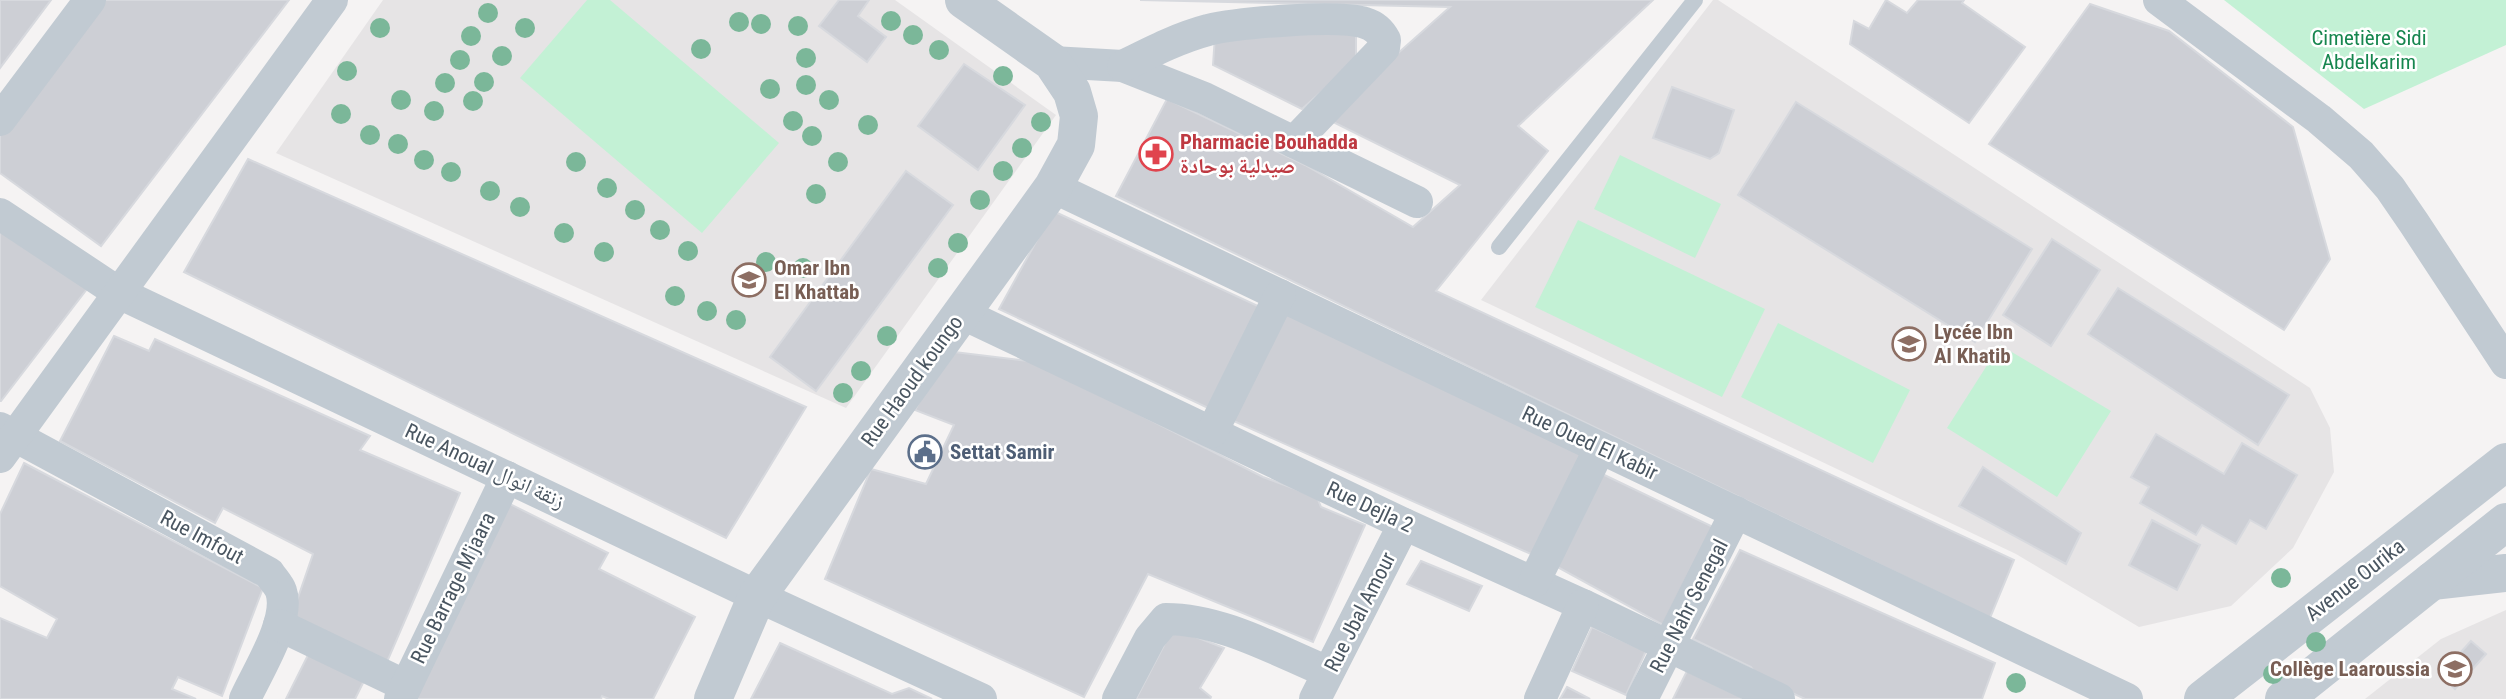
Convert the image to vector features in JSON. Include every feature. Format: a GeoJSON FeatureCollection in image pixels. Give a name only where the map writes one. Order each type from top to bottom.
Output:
{"type":"FeatureCollection","features":[{"type":"Feature","properties":{"kind":"street"},"geometry":{"type":"LineString","coordinates":[[0,120],[90,0]]}},
{"type":"Feature","properties":{"kind":"street"},"geometry":{"type":"LineString","coordinates":[[5,440],[120,293],[331,0]]}},
{"type":"Feature","properties":{"kind":"street"},"geometry":{"type":"LineString","coordinates":[[2159,0],[2319,119],[2361,155],[2390,188],[2506,363]]}},
{"type":"Feature","properties":{"kind":"street"},"geometry":{"type":"LineString","coordinates":[[977,3],[1052,62],[1124,66],[1204,98],[1417,202]]}},
{"type":"Feature","properties":{"kind":"street"},"geometry":{"type":"LineString","coordinates":[[1124,66],[1168,44],[1210,30],[1261,23],[1348,20],[1373,26],[1385,40],[1384,48],[1294,142]]}},
{"type":"Feature","properties":{"kind":"street","name":"Rue Haoud koungo"},"geometry":{"type":"LineString","coordinates":[[713,699],[757,596],[1053,187],[1076,145],[1079,116],[1072,92],[1052,62]]}},
{"type":"Feature","properties":{"kind":"street","name":"Rue Oued El Kabir"},"geometry":{"type":"LineString","coordinates":[[1053,187],[2127,699]]}},
{"type":"Feature","properties":{"kind":"street","name":"Rue Anoual زنقة انوال"},"geometry":{"type":"LineString","coordinates":[[0,214],[120,293],[757,596],[981,699]]}},
{"type":"Feature","properties":{"kind":"street"},"geometry":{"type":"LineString","coordinates":[[1212,432],[1280,295]]}},
{"type":"Feature","properties":{"kind":"street","name":"Rue Dejla 2"},"geometry":{"type":"LineString","coordinates":[[961,313],[1779,699]]}},
{"type":"Feature","properties":{"kind":"street","name":"Rue Imfout"},"geometry":{"type":"LineString","coordinates":[[5,440],[269,573],[281,590],[283,610],[279,625],[244,699]]}},
{"type":"Feature","properties":{"kind":"street"},"geometry":{"type":"LineString","coordinates":[[1534,582],[1601,448]]}},
{"type":"Feature","properties":{"kind":"street","name":"Avenue Ourika"},"geometry":{"type":"LineString","coordinates":[[2203,699],[2506,462]]}},
{"type":"Feature","properties":{"kind":"street","name":"Rue Barrage M'jaara"},"geometry":{"type":"LineString","coordinates":[[403,692],[507,477]]}},
{"type":"Feature","properties":{"kind":"street","name":"Rue Nahr Senegal"},"geometry":{"type":"LineString","coordinates":[[1642,699],[1736,512]]}},
{"type":"Feature","properties":{"kind":"street"},"geometry":{"type":"LineString","coordinates":[[2284,699],[2506,522]]}},
{"type":"Feature","properties":{"kind":"street","name":"Rue Jbal Amour"},"geometry":{"type":"LineString","coordinates":[[1322,686],[1404,524]]}},
{"type":"Feature","properties":{"kind":"street"},"geometry":{"type":"LineString","coordinates":[[2432,581],[2506,573]]}},
{"type":"Feature","properties":{"kind":"street"},"geometry":{"type":"LineString","coordinates":[[1540,699],[1583,605]]}},
{"type":"Feature","properties":{"kind":"street"},"geometry":{"type":"LineString","coordinates":[[1118,699],[1150,639],[1166,619],[1190,619],[1228,631],[1322,686]]}},
{"type":"Feature","properties":{"kind":"street"},"geometry":{"type":"LineString","coordinates":[[279,625],[403,692]]}},
{"type":"Feature","properties":{"kind":"lane"},"geometry":{"type":"LineString","coordinates":[[1499,247],[1695,0]]}},
{"type":"Feature","properties":{"kind":"shaded area","name":"Omar Ibn El Khattab"},"geometry":{"type":"Polygon","coordinates":[[[383,0],[895,0],[1056,115],[846,408],[276,153],[383,0]]]}},
{"type":"Feature","properties":{"kind":"shaded area","name":"Lycée Ibn Al Khatib"},"geometry":{"type":"Polygon","coordinates":[[[1713,0],[1718,0],[2310,388],[2330,428],[2334,472],[2293,548],[2231,606],[2139,627],[2016,554],[1481,300],[1713,0]]]}},
{"type":"Feature","properties":{"kind":"shaded area","name":"Collège Laaroussia"},"geometry":{"type":"Polygon","coordinates":[[[2506,610],[2506,699],[2365,699],[2441,639],[2506,610]]]}},
{"type":"Feature","properties":{"kind":"green space"},"geometry":{"type":"Polygon","coordinates":[[[587,0],[610,0],[779,143],[702,233],[520,78],[587,0]]]}},
{"type":"Feature","properties":{"kind":"green space","name":"Cimetière Sidi Abdelkarim"},"geometry":{"type":"Polygon","coordinates":[[[2224,0],[2506,0],[2506,45],[2364,109],[2224,0]]]}},
{"type":"Feature","properties":{"kind":"green space"},"geometry":{"type":"Polygon","coordinates":[[[1620,155],[1721,204],[1695,258],[1594,209],[1620,155]]]}},
{"type":"Feature","properties":{"kind":"green space"},"geometry":{"type":"Polygon","coordinates":[[[1578,220],[1765,309],[1722,397],[1535,307],[1578,220]]]}},
{"type":"Feature","properties":{"kind":"green space"},"geometry":{"type":"Polygon","coordinates":[[[1778,323],[1910,390],[1873,463],[1741,397],[1778,323]]]}},
{"type":"Feature","properties":{"kind":"green space"},"geometry":{"type":"Polygon","coordinates":[[[2000,345],[2111,411],[2057,497],[1947,428],[2000,345]]]}},
{"type":"Feature","properties":{"kind":"building"},"geometry":{"type":"Polygon","coordinates":[[[0,0],[51,0],[0,68],[0,0]]]}},
{"type":"Feature","properties":{"kind":"building"},"geometry":{"type":"Polygon","coordinates":[[[99,0],[289,0],[101,246],[0,173],[0,130],[99,0]]]}},
{"type":"Feature","properties":{"kind":"building"},"geometry":{"type":"Polygon","coordinates":[[[839,0],[869,0],[858,16],[886,37],[867,62],[819,26],[839,0]]]}},
{"type":"Feature","properties":{"kind":"building"},"geometry":{"type":"Polygon","coordinates":[[[1140,0],[1653,0],[1518,126],[1548,151],[1436,291],[2014,560],[1990,618],[1116,196],[1167,99],[1305,165],[1413,227],[1460,185],[1325,118],[1450,7],[1140,0]]]}},
{"type":"Feature","properties":{"kind":"building"},"geometry":{"type":"Polygon","coordinates":[[[1886,0],[1907,13],[1918,0],[1964,0],[1962,3],[2025,47],[1969,123],[1850,44],[1854,21],[1869,29],[1886,0]]]}},
{"type":"Feature","properties":{"kind":"building"},"geometry":{"type":"Polygon","coordinates":[[[2090,4],[2169,31],[2293,127],[2330,259],[2284,330],[1989,144],[2090,4]]]}},
{"type":"Feature","properties":{"kind":"building"},"geometry":{"type":"Polygon","coordinates":[[[1356,32],[1356,61],[1302,109],[1213,65],[1215,36],[1356,32]]]}},
{"type":"Feature","properties":{"kind":"building"},"geometry":{"type":"Polygon","coordinates":[[[964,64],[1025,105],[978,170],[918,126],[964,64]]]}},
{"type":"Feature","properties":{"kind":"building"},"geometry":{"type":"Polygon","coordinates":[[[1672,87],[1734,110],[1719,153],[1710,159],[1653,138],[1672,87]]]}},
{"type":"Feature","properties":{"kind":"building"},"geometry":{"type":"Polygon","coordinates":[[[1796,102],[2032,249],[1975,342],[1738,195],[1796,102]]]}},
{"type":"Feature","properties":{"kind":"building"},"geometry":{"type":"Polygon","coordinates":[[[248,159],[806,407],[726,538],[184,272],[248,159]]]}},
{"type":"Feature","properties":{"kind":"building"},"geometry":{"type":"Polygon","coordinates":[[[906,171],[953,205],[816,391],[770,357],[906,171]]]}},
{"type":"Feature","properties":{"kind":"building"},"geometry":{"type":"Polygon","coordinates":[[[1053,211],[1260,307],[1208,408],[999,309],[1053,211]]]}},
{"type":"Feature","properties":{"kind":"building"},"geometry":{"type":"Polygon","coordinates":[[[0,231],[87,289],[1,401],[0,401],[0,231]]]}},
{"type":"Feature","properties":{"kind":"building"},"geometry":{"type":"Polygon","coordinates":[[[2052,239],[2100,270],[2051,346],[2003,315],[2052,239]]]}},
{"type":"Feature","properties":{"kind":"building"},"geometry":{"type":"Polygon","coordinates":[[[2118,288],[2289,395],[2258,445],[2088,334],[2118,288]]]}},
{"type":"Feature","properties":{"kind":"building"},"geometry":{"type":"Polygon","coordinates":[[[1276,309],[1586,454],[1533,555],[1227,418],[1276,309]]]}},
{"type":"Feature","properties":{"kind":"building"},"geometry":{"type":"Polygon","coordinates":[[[114,336],[149,351],[155,339],[370,436],[360,450],[460,493],[387,662],[291,618],[313,554],[223,508],[215,523],[60,441],[114,336]]]}},
{"type":"Feature","properties":{"kind":"building"},"geometry":{"type":"Polygon","coordinates":[[[946,351],[1036,362],[1263,477],[1317,497],[1321,507],[1365,525],[1313,642],[1148,574],[1084,697],[825,579],[871,469],[926,484],[954,425],[915,410],[946,351]]]}},
{"type":"Feature","properties":{"kind":"building"},"geometry":{"type":"Polygon","coordinates":[[[2156,434],[2224,474],[2242,443],[2297,475],[2266,529],[2250,520],[2236,544],[2202,525],[2196,535],[2140,503],[2149,487],[2131,477],[2156,434]]]}},
{"type":"Feature","properties":{"kind":"building"},"geometry":{"type":"Polygon","coordinates":[[[24,463],[263,588],[222,696],[178,677],[172,689],[196,699],[0,699],[0,618],[47,638],[57,619],[0,586],[0,514],[24,463]]]}},
{"type":"Feature","properties":{"kind":"building"},"geometry":{"type":"Polygon","coordinates":[[[1983,467],[2081,533],[2066,564],[1959,506],[1983,467]]]}},
{"type":"Feature","properties":{"kind":"building"},"geometry":{"type":"Polygon","coordinates":[[[1596,471],[1713,527],[1663,625],[1552,564],[1596,471]]]}},
{"type":"Feature","properties":{"kind":"building"},"geometry":{"type":"Polygon","coordinates":[[[504,501],[608,553],[599,569],[695,617],[653,699],[609,699],[602,696],[601,699],[404,699],[504,501]]]}},
{"type":"Feature","properties":{"kind":"building"},"geometry":{"type":"Polygon","coordinates":[[[2152,520],[2200,545],[2177,590],[2129,565],[2152,520]]]}},
{"type":"Feature","properties":{"kind":"building"},"geometry":{"type":"Polygon","coordinates":[[[1740,550],[1995,663],[1982,699],[1805,699],[1758,677],[1751,667],[1693,639],[1740,550]]]}},
{"type":"Feature","properties":{"kind":"building"},"geometry":{"type":"Polygon","coordinates":[[[1421,561],[1482,586],[1469,611],[1407,584],[1421,561]]]}},
{"type":"Feature","properties":{"kind":"building"},"geometry":{"type":"Polygon","coordinates":[[[1592,627],[1646,651],[1626,695],[1572,671],[1592,627]]]}},
{"type":"Feature","properties":{"kind":"building"},"geometry":{"type":"Polygon","coordinates":[[[1173,628],[1224,648],[1200,688],[1210,699],[1136,699],[1173,628]]]}},
{"type":"Feature","properties":{"kind":"building"},"geometry":{"type":"Polygon","coordinates":[[[2471,641],[2486,654],[2455,689],[2440,675],[2471,641]]]}},
{"type":"Feature","properties":{"kind":"building"},"geometry":{"type":"Polygon","coordinates":[[[780,643],[892,694],[909,688],[932,699],[751,699],[780,643]]]}},
{"type":"Feature","properties":{"kind":"building"},"geometry":{"type":"Polygon","coordinates":[[[310,651],[365,679],[355,699],[286,699],[310,651]]]}},
{"type":"Feature","properties":{"kind":"building"},"geometry":{"type":"Polygon","coordinates":[[[1687,671],[1741,697],[1740,699],[1673,699],[1687,671]]]}},
{"type":"Feature","properties":{"kind":"building"},"geometry":{"type":"Polygon","coordinates":[[[1567,687],[1590,699],[1560,699],[1567,687]]]}},
{"type":"Feature","properties":{"kind":"place","name":"Pharmacie Bouhadda صيدلية بوحادة"},"geometry":{"type":"Point","coordinates":[1156,154]}},
{"type":"Feature","properties":{"kind":"place","name":"Omar Ibn El Khattab"},"geometry":{"type":"Point","coordinates":[749,280]}},
{"type":"Feature","properties":{"kind":"place","name":"Lycée Ibn Al Khatib"},"geometry":{"type":"Point","coordinates":[1909,344]}},
{"type":"Feature","properties":{"kind":"place","name":"Settat Samir"},"geometry":{"type":"Point","coordinates":[925,452]}},
{"type":"Feature","properties":{"kind":"place","name":"Collège Laaroussia"},"geometry":{"type":"Point","coordinates":[2455,669]}}]}
